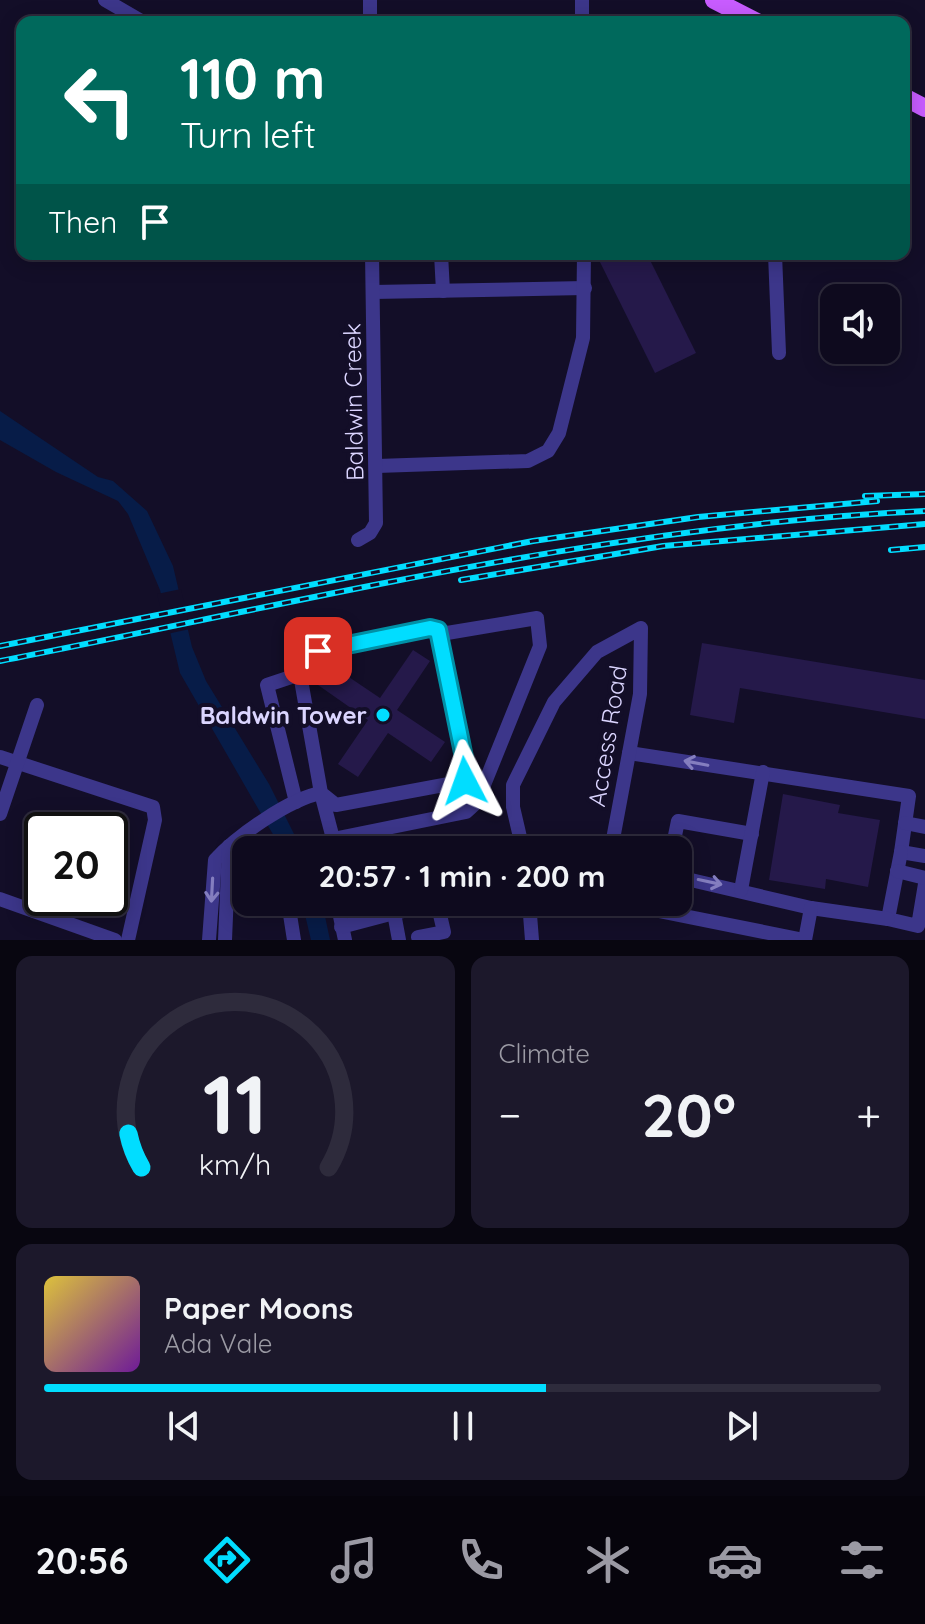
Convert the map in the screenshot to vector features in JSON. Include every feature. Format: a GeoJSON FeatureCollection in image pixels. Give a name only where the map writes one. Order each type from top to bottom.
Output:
{"type":"FeatureCollection","features":[{"type":"Feature","properties":{"kind":"main road"},"geometry":{"type":"LineString","coordinates":[[714,0],[744,16]]}},
{"type":"Feature","properties":{"kind":"street"},"geometry":{"type":"LineString","coordinates":[[105,0],[133,16]]}},
{"type":"Feature","properties":{"kind":"street","name":"Baldwin Creek"},"geometry":{"type":"LineString","coordinates":[[358,540],[370,533],[376,523],[372,260]]}},
{"type":"Feature","properties":{"kind":"street"},"geometry":{"type":"LineString","coordinates":[[441,260],[443,291]]}},
{"type":"Feature","properties":{"kind":"street"},"geometry":{"type":"LineString","coordinates":[[377,466],[528,461],[541,457],[559,433],[583,338],[584,260]]}},
{"type":"Feature","properties":{"kind":"street"},"geometry":{"type":"LineString","coordinates":[[775,260],[779,353]]}},
{"type":"Feature","properties":{"kind":"street"},"geometry":{"type":"LineString","coordinates":[[373,292],[585,288]]}},
{"type":"Feature","properties":{"kind":"street"},"geometry":{"type":"LineString","coordinates":[[292,804],[267,685],[299,668],[318,651],[430,628],[447,633],[537,618],[540,646],[477,802],[466,812],[370,836]]}},
{"type":"Feature","properties":{"kind":"street","name":"Access Road"},"geometry":{"type":"LineString","coordinates":[[520,836],[513,807],[513,785],[554,702],[597,652],[641,628],[640,694],[614,836]]}},
{"type":"Feature","properties":{"kind":"street"},"geometry":{"type":"LineString","coordinates":[[438,630],[469,782]]}},
{"type":"Feature","properties":{"kind":"street"},"geometry":{"type":"LineString","coordinates":[[299,668],[332,836]]}},
{"type":"Feature","properties":{"kind":"street"},"geometry":{"type":"LineString","coordinates":[[0,814],[37,705]]}},
{"type":"Feature","properties":{"kind":"street"},"geometry":{"type":"LineString","coordinates":[[629,753],[925,798]]}},
{"type":"Feature","properties":{"kind":"street"},"geometry":{"type":"LineString","coordinates":[[0,757],[153,807],[155,820],[128,940]]}},
{"type":"Feature","properties":{"kind":"street"},"geometry":{"type":"LineString","coordinates":[[741,890],[763,772]]}},
{"type":"Feature","properties":{"kind":"street"},"geometry":{"type":"LineString","coordinates":[[321,793],[336,805],[469,782],[484,785]]}},
{"type":"Feature","properties":{"kind":"street"},"geometry":{"type":"LineString","coordinates":[[209,940],[213,865],[244,832],[292,804],[321,793]]}},
{"type":"Feature","properties":{"kind":"street"},"geometry":{"type":"LineString","coordinates":[[888,919],[909,796]]}},
{"type":"Feature","properties":{"kind":"street"},"geometry":{"type":"LineString","coordinates":[[675,836],[678,821],[752,834]]}},
{"type":"Feature","properties":{"kind":"street"},"geometry":{"type":"LineString","coordinates":[[905,823],[925,827]]}},
{"type":"Feature","properties":{"kind":"street"},"geometry":{"type":"LineString","coordinates":[[225,940],[229,846]]}},
{"type":"Feature","properties":{"kind":"street"},"geometry":{"type":"LineString","coordinates":[[901,852],[925,856]]}},
{"type":"Feature","properties":{"kind":"street"},"geometry":{"type":"LineString","coordinates":[[692,880],[811,908],[888,919],[917,933],[925,881],[897,871]]}},
{"type":"Feature","properties":{"kind":"street"},"geometry":{"type":"LineString","coordinates":[[0,899],[115,940]]}},
{"type":"Feature","properties":{"kind":"street"},"geometry":{"type":"LineString","coordinates":[[684,916],[805,940],[811,908]]}},
{"type":"Feature","properties":{"kind":"street"},"geometry":{"type":"LineString","coordinates":[[290,916],[294,940]]}},
{"type":"Feature","properties":{"kind":"street"},"geometry":{"type":"LineString","coordinates":[[343,933],[386,916]]}},
{"type":"Feature","properties":{"kind":"street"},"geometry":{"type":"LineString","coordinates":[[394,916],[394,939]]}},
{"type":"Feature","properties":{"kind":"street"},"geometry":{"type":"LineString","coordinates":[[413,916],[418,939],[444,932],[442,916]]}},
{"type":"Feature","properties":{"kind":"street"},"geometry":{"type":"LineString","coordinates":[[530,916],[532,940]]}},
{"type":"Feature","properties":{"kind":"water"},"geometry":{"type":"Polygon","coordinates":[[[0,411],[98,477],[113,481],[147,511],[173,566],[192,647],[206,681],[269,784],[295,836],[274,836],[180,673],[160,590],[128,514],[118,501],[56,472],[0,440],[0,411]]]}},
{"type":"Feature","properties":{"kind":"water"},"geometry":{"type":"Polygon","coordinates":[[[305,916],[325,916],[330,940],[311,940],[305,916]]]}},
{"type":"Feature","properties":{"kind":"pier"},"geometry":{"type":"Polygon","coordinates":[[[181,589],[190,629],[167,634],[157,594],[181,589]]]}},
{"type":"Feature","properties":{"kind":"building"},"geometry":{"type":"Polygon","coordinates":[[[599,260],[650,260],[696,353],[655,373],[599,260]]]}},
{"type":"Feature","properties":{"kind":"building"},"geometry":{"type":"Polygon","coordinates":[[[702,643],[925,680],[925,719],[740,688],[734,723],[690,715],[702,643]]]}},
{"type":"Feature","properties":{"kind":"building","name":"Baldwin Tower"},"geometry":{"type":"Polygon","coordinates":[[[413,650],[430,661],[397,710],[445,742],[431,762],[388,733],[358,777],[338,764],[368,720],[318,685],[331,665],[380,698],[413,650]]]}},
{"type":"Feature","properties":{"kind":"building"},"geometry":{"type":"Polygon","coordinates":[[[783,794],[840,805],[838,813],[880,820],[868,887],[826,879],[825,889],[769,880],[783,794]]]}},
{"type":"Feature","properties":{"kind":"railway"},"geometry":{"type":"LineString","coordinates":[[865,496],[925,494]]}},
{"type":"Feature","properties":{"kind":"railway"},"geometry":{"type":"LineString","coordinates":[[0,646],[533,541],[698,517],[877,501]]}},
{"type":"Feature","properties":{"kind":"railway"},"geometry":{"type":"LineString","coordinates":[[0,661],[345,591],[575,549],[808,519],[925,511]]}},
{"type":"Feature","properties":{"kind":"railway"},"geometry":{"type":"LineString","coordinates":[[461,580],[663,546],[925,524]]}},
{"type":"Feature","properties":{"kind":"railway"},"geometry":{"type":"LineString","coordinates":[[891,550],[925,547]]}},
{"type":"Feature","properties":{"kind":"place","name":"Baldwin Tower"},"geometry":{"type":"Point","coordinates":[383,715]}},
{"type":"Feature","properties":{"kind":"route"},"geometry":{"type":"LineString","coordinates":[[318,651],[430,628],[438,630],[469,782],[465,781]]}}]}
